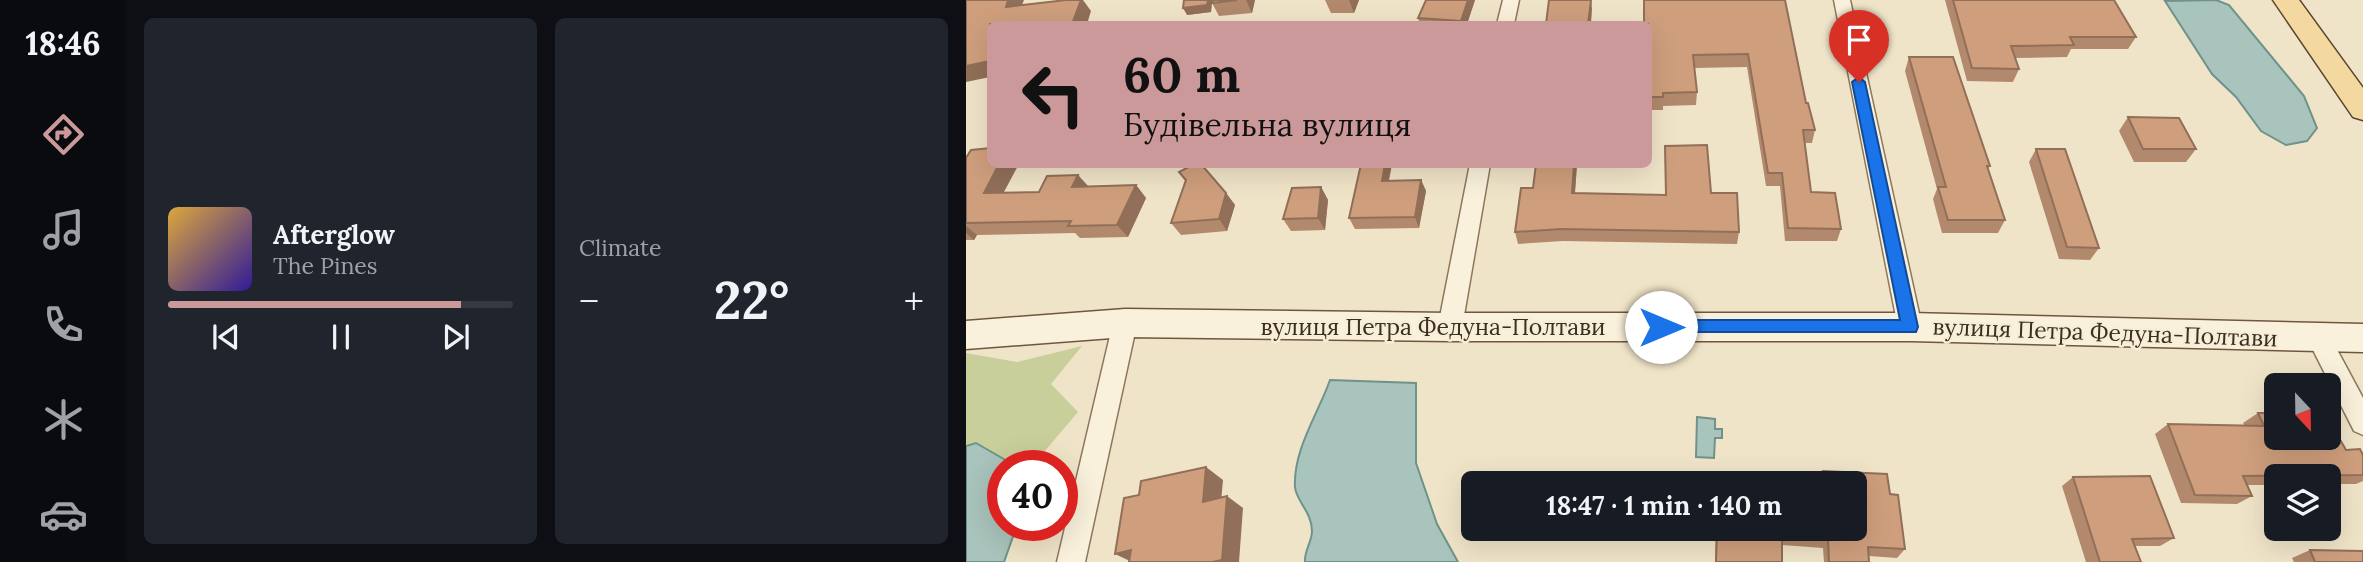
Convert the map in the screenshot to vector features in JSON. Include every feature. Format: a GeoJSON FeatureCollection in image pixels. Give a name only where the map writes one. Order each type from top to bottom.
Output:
{"type":"FeatureCollection","features":[{"type":"Feature","properties":{"kind":"main road"},"geometry":{"type":"LineString","coordinates":[[2286,0],[2363,110]]}},
{"type":"Feature","properties":{"kind":"street"},"geometry":{"type":"LineString","coordinates":[[1507,21],[1511,0]]}},
{"type":"Feature","properties":{"kind":"street"},"geometry":{"type":"LineString","coordinates":[[1842,0],[1910,327]]}},
{"type":"Feature","properties":{"kind":"street"},"geometry":{"type":"LineString","coordinates":[[1450,327],[1479,168]]}},
{"type":"Feature","properties":{"kind":"street"},"geometry":{"type":"LineString","coordinates":[[1071,562],[1125,323]]}},
{"type":"Feature","properties":{"kind":"street","name":"вулиця Петра Федуна-Полтави"},"geometry":{"type":"LineString","coordinates":[[966,335],[1125,323],[1450,327],[1910,327],[2363,338]]}},
{"type":"Feature","properties":{"kind":"street"},"geometry":{"type":"LineString","coordinates":[[2319,338],[2363,423]]}},
{"type":"Feature","properties":{"kind":"green space"},"geometry":{"type":"Polygon","coordinates":[[[1082,346],[1051,384],[1078,412],[1046,450],[987,450],[987,462],[966,487],[966,353],[1017,362],[1082,346]]]}},
{"type":"Feature","properties":{"kind":"water"},"geometry":{"type":"Polygon","coordinates":[[[2216,0],[2229,5],[2304,96],[2317,128],[2307,141],[2286,145],[2261,131],[2236,97],[2212,74],[2165,1],[2216,0]]]}},
{"type":"Feature","properties":{"kind":"water"},"geometry":{"type":"Polygon","coordinates":[[[1330,380],[1416,383],[1416,463],[1437,524],[1458,562],[1305,562],[1312,535],[1311,524],[1296,492],[1295,473],[1302,446],[1330,380]]]}},
{"type":"Feature","properties":{"kind":"water"},"geometry":{"type":"Polygon","coordinates":[[[1697,417],[1715,419],[1715,429],[1722,429],[1722,438],[1715,438],[1714,458],[1696,457],[1697,417]]]}},
{"type":"Feature","properties":{"kind":"water"},"geometry":{"type":"Polygon","coordinates":[[[976,443],[988,450],[987,541],[1011,541],[1004,562],[966,562],[966,446],[976,443]]]}},
{"type":"Feature","properties":{"kind":"building"},"geometry":{"type":"Polygon","coordinates":[[[966,0],[1008,0],[1006,7],[1081,0],[1073,21],[987,21],[987,62],[966,66],[966,0]]]}},
{"type":"Feature","properties":{"kind":"building"},"geometry":{"type":"Polygon","coordinates":[[[1184,0],[1208,0],[1207,5],[1183,8],[1184,0]]]}},
{"type":"Feature","properties":{"kind":"building"},"geometry":{"type":"Polygon","coordinates":[[[1213,0],[1237,0],[1212,3],[1213,0]]]}},
{"type":"Feature","properties":{"kind":"building"},"geometry":{"type":"Polygon","coordinates":[[[1426,0],[1468,0],[1461,21],[1418,18],[1426,0]]]}},
{"type":"Feature","properties":{"kind":"building"},"geometry":{"type":"Polygon","coordinates":[[[1549,0],[1591,0],[1588,21],[1546,21],[1549,0]]]}},
{"type":"Feature","properties":{"kind":"building"},"geometry":{"type":"Polygon","coordinates":[[[1644,0],[1785,0],[1806,103],[1815,130],[1803,130],[1811,192],[1835,193],[1841,229],[1788,228],[1782,173],[1768,173],[1748,54],[1693,55],[1697,92],[1663,93],[1663,97],[1652,97],[1652,21],[1644,21],[1644,0]]]}},
{"type":"Feature","properties":{"kind":"building"},"geometry":{"type":"Polygon","coordinates":[[[1953,0],[2114,0],[2136,37],[2070,37],[2074,45],[2011,46],[2019,69],[1972,68],[1953,0]]]}},
{"type":"Feature","properties":{"kind":"building"},"geometry":{"type":"Polygon","coordinates":[[[1909,57],[1953,57],[1990,166],[1987,166],[2005,220],[1948,220],[1938,187],[1946,187],[1909,57]]]}},
{"type":"Feature","properties":{"kind":"building"},"geometry":{"type":"Polygon","coordinates":[[[2128,117],[2179,118],[2196,149],[2143,149],[2128,117]]]}},
{"type":"Feature","properties":{"kind":"building"},"geometry":{"type":"Polygon","coordinates":[[[1707,145],[1711,193],[1737,193],[1739,232],[1561,229],[1515,232],[1521,188],[1533,188],[1536,168],[1574,168],[1572,193],[1666,195],[1665,146],[1707,145]]]}},
{"type":"Feature","properties":{"kind":"building"},"geometry":{"type":"Polygon","coordinates":[[[987,148],[987,168],[997,168],[984,193],[1039,192],[1047,176],[1078,175],[1072,187],[1136,185],[1117,225],[1068,226],[1071,221],[966,223],[966,158],[971,150],[987,148]]]}},
{"type":"Feature","properties":{"kind":"building"},"geometry":{"type":"Polygon","coordinates":[[[2036,149],[2065,149],[2099,248],[2067,247],[2036,149]]]}},
{"type":"Feature","properties":{"kind":"building"},"geometry":{"type":"Polygon","coordinates":[[[1186,168],[1204,168],[1226,193],[1219,219],[1171,223],[1186,180],[1179,172],[1186,168]]]}},
{"type":"Feature","properties":{"kind":"building"},"geometry":{"type":"Polygon","coordinates":[[[1360,168],[1384,168],[1382,181],[1421,180],[1415,217],[1349,218],[1360,168]]]}},
{"type":"Feature","properties":{"kind":"building"},"geometry":{"type":"Polygon","coordinates":[[[1321,187],[1318,218],[1283,219],[1292,188],[1321,187]]]}},
{"type":"Feature","properties":{"kind":"building"},"geometry":{"type":"Polygon","coordinates":[[[2258,413],[2264,413],[2264,426],[2258,413]]]}},
{"type":"Feature","properties":{"kind":"building"},"geometry":{"type":"Polygon","coordinates":[[[2168,424],[2264,426],[2264,450],[2342,450],[2342,443],[2346,450],[2360,449],[2363,455],[2363,475],[2341,475],[2341,464],[2264,464],[2264,476],[2243,476],[2252,496],[2195,495],[2168,424]]]}},
{"type":"Feature","properties":{"kind":"building"},"geometry":{"type":"Polygon","coordinates":[[[1206,467],[1203,502],[1227,496],[1222,560],[1129,562],[1131,550],[1115,554],[1124,498],[1139,495],[1141,481],[1206,467]]]}},
{"type":"Feature","properties":{"kind":"building"},"geometry":{"type":"Polygon","coordinates":[[[1867,473],[1887,474],[1890,494],[1898,495],[1905,549],[1868,547],[1869,562],[1829,562],[1828,541],[1867,541],[1867,473]]]}},
{"type":"Feature","properties":{"kind":"building"},"geometry":{"type":"Polygon","coordinates":[[[2150,476],[2174,538],[2132,539],[2141,562],[2100,562],[2073,477],[2150,476]]]}},
{"type":"Feature","properties":{"kind":"building"},"geometry":{"type":"Polygon","coordinates":[[[1717,541],[1782,541],[1782,562],[1716,562],[1717,541]]]}},
{"type":"Feature","properties":{"kind":"building"},"geometry":{"type":"Polygon","coordinates":[[[2310,550],[2363,551],[2363,562],[2315,562],[2310,550]]]}},
{"type":"Feature","properties":{"kind":"route"},"geometry":{"type":"LineString","coordinates":[[1661,327],[1910,327],[1859,82]]}}]}
